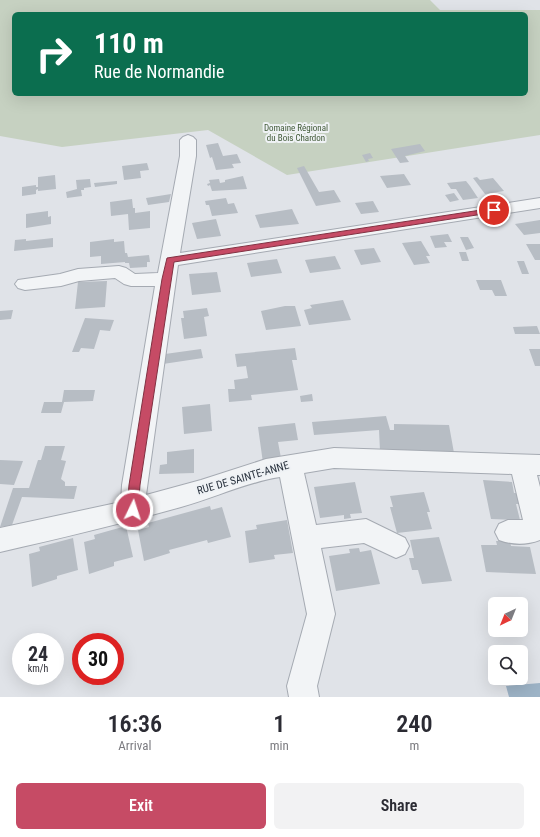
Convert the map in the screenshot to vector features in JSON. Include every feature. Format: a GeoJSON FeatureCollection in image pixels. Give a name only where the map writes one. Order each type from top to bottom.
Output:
{"type":"FeatureCollection","features":[{"type":"Feature","properties":{"kind":"street"},"geometry":{"type":"LineString","coordinates":[[133,510],[134,485],[168,269],[188,156],[188,140]]}},
{"type":"Feature","properties":{"kind":"street"},"geometry":{"type":"LineString","coordinates":[[25,284],[61,280],[78,275],[119,272],[131,280],[168,269],[540,203]]}},
{"type":"Feature","properties":{"kind":"street","name":"RUE DE SAINTE-ANNE"},"geometry":{"type":"LineString","coordinates":[[0,540],[133,510],[266,469],[290,464],[334,458],[531,465]]}},
{"type":"Feature","properties":{"kind":"street"},"geometry":{"type":"LineString","coordinates":[[290,464],[321,614],[302,686],[304,697]]}},
{"type":"Feature","properties":{"kind":"street"},"geometry":{"type":"LineString","coordinates":[[508,532],[533,531],[538,523],[531,465]]}},
{"type":"Feature","properties":{"kind":"street"},"geometry":{"type":"LineString","coordinates":[[306,538],[366,531],[396,546]]}},
{"type":"Feature","properties":{"kind":"green space","name":"Domaine Régional du Bois Chardon"},"geometry":{"type":"Polygon","coordinates":[[[0,0],[430,0],[440,10],[540,10],[540,135],[287,175],[208,130],[62,147],[0,136],[0,0]]]}},
{"type":"Feature","properties":{"kind":"water"},"geometry":{"type":"Polygon","coordinates":[[[540,683],[540,697],[509,697],[506,686],[540,683]]]}},
{"type":"Feature","properties":{"kind":"building"},"geometry":{"type":"Polygon","coordinates":[[[218,143],[223,156],[237,154],[241,163],[232,164],[234,168],[216,170],[206,145],[218,143]]]}},
{"type":"Feature","properties":{"kind":"building"},"geometry":{"type":"Polygon","coordinates":[[[420,144],[425,151],[405,156],[409,162],[400,163],[391,149],[420,144]]]}},
{"type":"Feature","properties":{"kind":"building"},"geometry":{"type":"Polygon","coordinates":[[[370,153],[373,158],[368,159],[369,161],[366,162],[362,155],[370,153]]]}},
{"type":"Feature","properties":{"kind":"building"},"geometry":{"type":"Polygon","coordinates":[[[147,163],[149,170],[140,171],[141,178],[124,180],[122,166],[147,163]]]}},
{"type":"Feature","properties":{"kind":"building"},"geometry":{"type":"Polygon","coordinates":[[[304,166],[319,192],[334,190],[341,202],[316,206],[297,168],[304,166]]]}},
{"type":"Feature","properties":{"kind":"building"},"geometry":{"type":"Polygon","coordinates":[[[404,174],[411,185],[387,188],[380,176],[404,174]]]}},
{"type":"Feature","properties":{"kind":"building"},"geometry":{"type":"Polygon","coordinates":[[[55,175],[56,189],[38,191],[38,189],[36,190],[36,194],[22,196],[22,187],[36,185],[36,187],[38,187],[38,177],[55,175]]]}},
{"type":"Feature","properties":{"kind":"building"},"geometry":{"type":"Polygon","coordinates":[[[243,176],[247,189],[212,191],[210,185],[208,186],[207,184],[210,183],[209,180],[219,179],[220,183],[225,182],[225,180],[243,176]]]}},
{"type":"Feature","properties":{"kind":"building"},"geometry":{"type":"Polygon","coordinates":[[[477,177],[480,180],[493,178],[504,191],[485,194],[473,178],[477,177]]]}},
{"type":"Feature","properties":{"kind":"building"},"geometry":{"type":"Polygon","coordinates":[[[90,179],[91,187],[81,190],[82,196],[67,198],[66,192],[77,189],[76,180],[90,179]]]}},
{"type":"Feature","properties":{"kind":"building"},"geometry":{"type":"Polygon","coordinates":[[[117,181],[117,184],[95,187],[94,183],[117,181]]]}},
{"type":"Feature","properties":{"kind":"building"},"geometry":{"type":"Polygon","coordinates":[[[466,181],[478,198],[463,200],[456,189],[451,189],[447,183],[466,181]]]}},
{"type":"Feature","properties":{"kind":"building"},"geometry":{"type":"Polygon","coordinates":[[[454,193],[459,200],[450,202],[445,195],[454,193]]]}},
{"type":"Feature","properties":{"kind":"building"},"geometry":{"type":"Polygon","coordinates":[[[171,194],[169,202],[148,205],[146,198],[171,194]]]}},
{"type":"Feature","properties":{"kind":"building"},"geometry":{"type":"Polygon","coordinates":[[[226,198],[228,204],[234,203],[238,213],[212,216],[209,205],[206,205],[205,201],[226,198]]]}},
{"type":"Feature","properties":{"kind":"building"},"geometry":{"type":"Polygon","coordinates":[[[132,199],[135,213],[150,211],[150,228],[129,230],[128,214],[111,216],[110,202],[132,199]]]}},
{"type":"Feature","properties":{"kind":"building"},"geometry":{"type":"Polygon","coordinates":[[[373,201],[379,212],[361,214],[355,203],[373,201]]]}},
{"type":"Feature","properties":{"kind":"building"},"geometry":{"type":"Polygon","coordinates":[[[292,209],[299,224],[260,228],[255,215],[292,209]]]}},
{"type":"Feature","properties":{"kind":"building"},"geometry":{"type":"Polygon","coordinates":[[[48,211],[48,217],[51,216],[51,224],[26,228],[26,214],[48,211]]]}},
{"type":"Feature","properties":{"kind":"building"},"geometry":{"type":"Polygon","coordinates":[[[216,219],[221,236],[197,239],[192,223],[216,219]]]}},
{"type":"Feature","properties":{"kind":"building"},"geometry":{"type":"Polygon","coordinates":[[[540,220],[540,233],[524,235],[515,224],[540,220]]]}},
{"type":"Feature","properties":{"kind":"building"},"geometry":{"type":"Polygon","coordinates":[[[448,234],[452,242],[444,242],[447,247],[435,248],[430,236],[448,234]]]}},
{"type":"Feature","properties":{"kind":"building"},"geometry":{"type":"Polygon","coordinates":[[[460,237],[468,237],[474,248],[466,250],[460,237]]]}},
{"type":"Feature","properties":{"kind":"building"},"geometry":{"type":"Polygon","coordinates":[[[53,238],[53,247],[14,251],[15,240],[26,239],[26,241],[53,238]]]}},
{"type":"Feature","properties":{"kind":"building"},"geometry":{"type":"Polygon","coordinates":[[[114,239],[114,242],[124,241],[125,253],[127,253],[128,257],[149,255],[150,262],[147,262],[147,267],[130,268],[129,263],[125,262],[101,264],[101,256],[90,257],[90,242],[114,239]]]}},
{"type":"Feature","properties":{"kind":"building"},"geometry":{"type":"Polygon","coordinates":[[[421,241],[430,256],[426,256],[430,263],[414,265],[402,243],[421,241]]]}},
{"type":"Feature","properties":{"kind":"building"},"geometry":{"type":"Polygon","coordinates":[[[526,244],[540,244],[540,260],[535,260],[526,244]]]}},
{"type":"Feature","properties":{"kind":"building"},"geometry":{"type":"Polygon","coordinates":[[[374,248],[381,262],[361,265],[354,250],[374,248]]]}},
{"type":"Feature","properties":{"kind":"building"},"geometry":{"type":"Polygon","coordinates":[[[459,252],[466,252],[469,261],[462,261],[459,252]]]}},
{"type":"Feature","properties":{"kind":"building"},"geometry":{"type":"Polygon","coordinates":[[[335,256],[341,269],[310,273],[305,260],[335,256]]]}},
{"type":"Feature","properties":{"kind":"building"},"geometry":{"type":"Polygon","coordinates":[[[277,259],[282,273],[251,277],[247,263],[277,259]]]}},
{"type":"Feature","properties":{"kind":"building"},"geometry":{"type":"Polygon","coordinates":[[[517,261],[524,261],[529,274],[522,274],[517,261]]]}},
{"type":"Feature","properties":{"kind":"building"},"geometry":{"type":"Polygon","coordinates":[[[217,272],[221,292],[192,295],[189,274],[217,272]]]}},
{"type":"Feature","properties":{"kind":"building"},"geometry":{"type":"Polygon","coordinates":[[[476,280],[501,280],[507,296],[495,296],[492,290],[480,290],[476,280]]]}},
{"type":"Feature","properties":{"kind":"building"},"geometry":{"type":"Polygon","coordinates":[[[107,281],[105,307],[75,309],[78,282],[107,281]]]}},
{"type":"Feature","properties":{"kind":"building"},"geometry":{"type":"Polygon","coordinates":[[[343,300],[351,320],[309,325],[304,310],[312,308],[310,305],[343,300]]]}},
{"type":"Feature","properties":{"kind":"building"},"geometry":{"type":"Polygon","coordinates":[[[285,306],[295,306],[301,326],[266,330],[261,311],[285,306]]]}},
{"type":"Feature","properties":{"kind":"building"},"geometry":{"type":"Polygon","coordinates":[[[207,308],[209,316],[204,317],[207,336],[184,339],[181,318],[184,318],[183,311],[207,308]]]}},
{"type":"Feature","properties":{"kind":"building"},"geometry":{"type":"Polygon","coordinates":[[[13,310],[11,319],[0,320],[0,311],[13,310]]]}},
{"type":"Feature","properties":{"kind":"building"},"geometry":{"type":"Polygon","coordinates":[[[85,318],[114,320],[110,331],[100,330],[94,349],[81,348],[79,352],[72,352],[85,318]]]}},
{"type":"Feature","properties":{"kind":"building"},"geometry":{"type":"Polygon","coordinates":[[[537,326],[540,334],[515,334],[513,327],[537,326]]]}},
{"type":"Feature","properties":{"kind":"building"},"geometry":{"type":"Polygon","coordinates":[[[295,348],[297,360],[292,360],[298,390],[251,395],[252,400],[229,402],[228,389],[235,389],[234,380],[248,378],[246,366],[237,367],[235,354],[295,348]]]}},
{"type":"Feature","properties":{"kind":"building"},"geometry":{"type":"Polygon","coordinates":[[[201,349],[203,358],[163,364],[165,354],[201,349]]]}},
{"type":"Feature","properties":{"kind":"building"},"geometry":{"type":"Polygon","coordinates":[[[529,349],[540,349],[540,366],[535,366],[529,349]]]}},
{"type":"Feature","properties":{"kind":"building"},"geometry":{"type":"Polygon","coordinates":[[[64,390],[95,390],[93,401],[64,402],[61,413],[41,413],[44,402],[62,402],[64,390]]]}},
{"type":"Feature","properties":{"kind":"building"},"geometry":{"type":"Polygon","coordinates":[[[312,394],[313,401],[301,402],[300,396],[312,394]]]}},
{"type":"Feature","properties":{"kind":"building"},"geometry":{"type":"Polygon","coordinates":[[[210,404],[212,431],[184,434],[182,407],[210,404]]]}},
{"type":"Feature","properties":{"kind":"building"},"geometry":{"type":"Polygon","coordinates":[[[386,416],[390,430],[394,430],[394,424],[449,425],[454,453],[380,451],[379,430],[314,435],[312,422],[386,416]]]}},
{"type":"Feature","properties":{"kind":"building"},"geometry":{"type":"Polygon","coordinates":[[[295,423],[298,440],[278,442],[281,458],[263,463],[258,427],[295,423]]]}},
{"type":"Feature","properties":{"kind":"building"},"geometry":{"type":"Polygon","coordinates":[[[45,446],[65,446],[61,460],[66,461],[61,479],[65,482],[65,486],[77,486],[74,499],[22,497],[12,525],[0,527],[13,488],[29,488],[38,460],[41,460],[45,446]]]}},
{"type":"Feature","properties":{"kind":"building"},"geometry":{"type":"Polygon","coordinates":[[[194,449],[194,473],[159,474],[160,465],[167,464],[167,452],[194,449]]]}},
{"type":"Feature","properties":{"kind":"building"},"geometry":{"type":"Polygon","coordinates":[[[0,460],[23,461],[14,485],[0,484],[0,460]]]}},
{"type":"Feature","properties":{"kind":"building"},"geometry":{"type":"Polygon","coordinates":[[[483,480],[512,482],[514,493],[519,493],[521,504],[516,504],[520,520],[491,519],[483,480]]]}},
{"type":"Feature","properties":{"kind":"building"},"geometry":{"type":"Polygon","coordinates":[[[355,482],[362,513],[350,514],[351,518],[344,519],[344,515],[320,518],[314,487],[355,482]]]}},
{"type":"Feature","properties":{"kind":"building"},"geometry":{"type":"Polygon","coordinates":[[[424,492],[430,512],[427,512],[432,529],[397,533],[390,507],[393,507],[390,496],[424,492]]]}},
{"type":"Feature","properties":{"kind":"building"},"geometry":{"type":"Polygon","coordinates":[[[210,506],[211,510],[222,507],[231,537],[208,543],[207,540],[169,550],[170,553],[144,561],[138,530],[149,527],[148,523],[210,506]]]}},
{"type":"Feature","properties":{"kind":"building"},"geometry":{"type":"Polygon","coordinates":[[[287,520],[293,553],[274,555],[275,559],[249,563],[245,531],[257,529],[256,525],[287,520]]]}},
{"type":"Feature","properties":{"kind":"building"},"geometry":{"type":"Polygon","coordinates":[[[126,526],[133,557],[114,562],[114,566],[89,574],[84,542],[95,539],[94,535],[126,526]]]}},
{"type":"Feature","properties":{"kind":"building"},"geometry":{"type":"Polygon","coordinates":[[[439,537],[452,581],[422,584],[418,570],[412,570],[409,558],[414,558],[410,540],[439,537]]]}},
{"type":"Feature","properties":{"kind":"building"},"geometry":{"type":"Polygon","coordinates":[[[73,538],[78,570],[57,576],[57,579],[32,587],[29,554],[40,551],[39,547],[73,538]]]}},
{"type":"Feature","properties":{"kind":"building"},"geometry":{"type":"Polygon","coordinates":[[[496,541],[510,541],[511,546],[530,547],[536,574],[486,572],[481,545],[497,545],[496,541]]]}},
{"type":"Feature","properties":{"kind":"building"},"geometry":{"type":"Polygon","coordinates":[[[359,548],[360,552],[371,550],[380,584],[336,591],[329,556],[350,553],[349,549],[359,548]]]}},
{"type":"Feature","properties":{"kind":"route"},"geometry":{"type":"LineString","coordinates":[[133,510],[134,485],[170,260],[494,210]]}}]}
